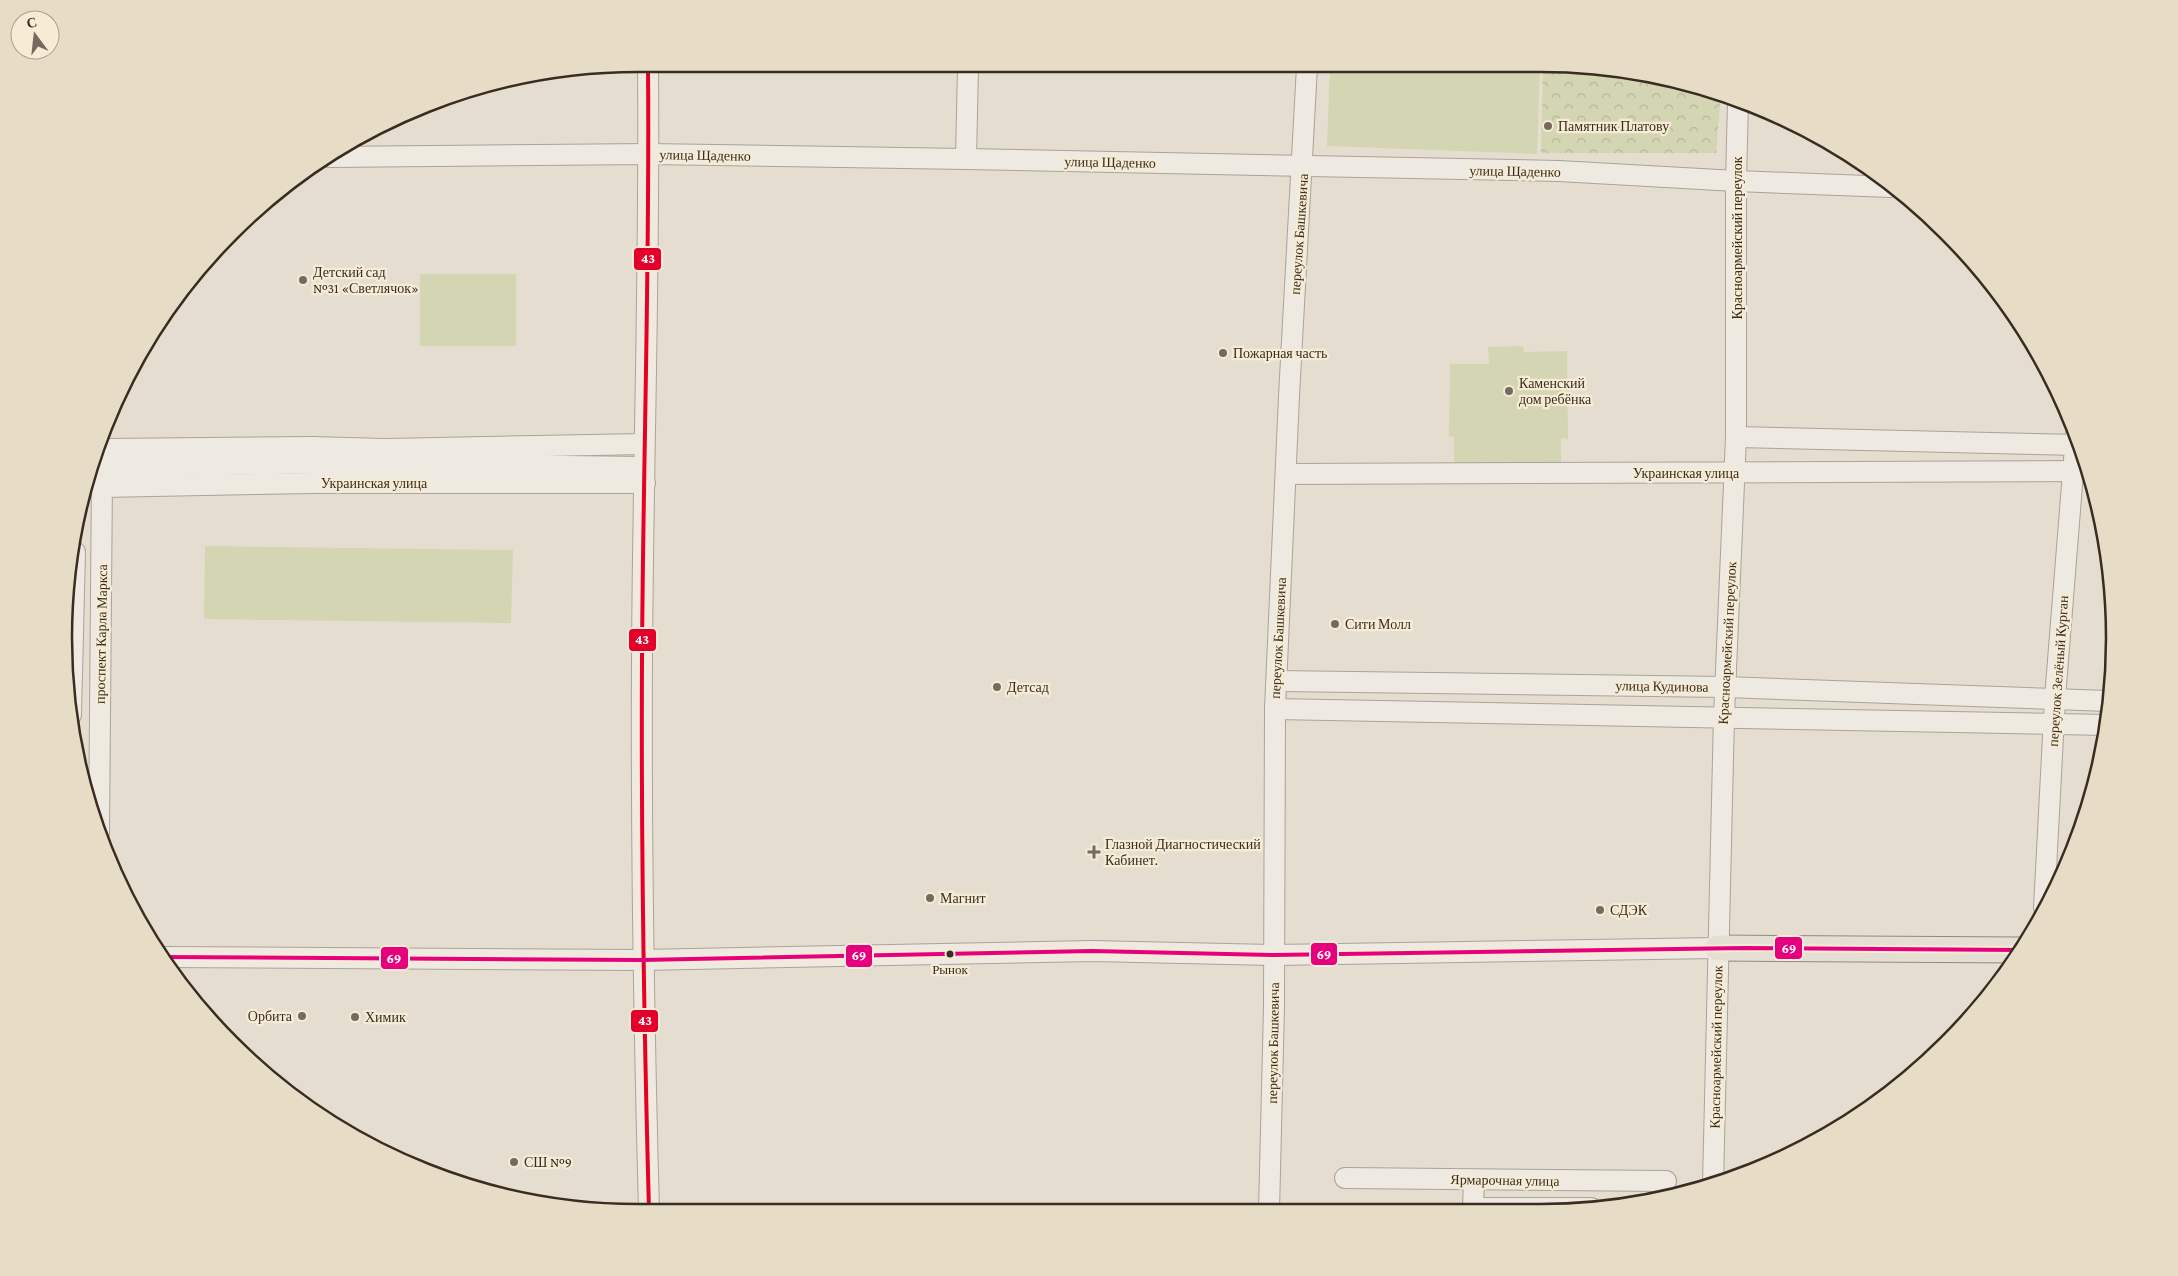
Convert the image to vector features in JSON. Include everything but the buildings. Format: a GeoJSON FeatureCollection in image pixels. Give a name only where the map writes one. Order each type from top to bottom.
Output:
{"type":"FeatureCollection","features":[{"type":"Feature","properties":{"kind":"main road"},"geometry":{"type":"LineString","coordinates":[[1718,948],[2011,950]]}},
{"type":"Feature","properties":{"kind":"street"},"geometry":{"type":"LineString","coordinates":[[648,73],[642,661],[642,960],[649,1204]]}},
{"type":"Feature","properties":{"kind":"street"},"geometry":{"type":"LineString","coordinates":[[966,159],[968,73]]}},
{"type":"Feature","properties":{"kind":"street","name":"переулок Башкевича"},"geometry":{"type":"LineString","coordinates":[[1269,1204],[1274,1007],[1275,709],[1289,396],[1308,73]]}},
{"type":"Feature","properties":{"kind":"street","name":"Красноармейский переулок"},"geometry":{"type":"LineString","coordinates":[[1717,1175],[1718,948],[1725,687],[1736,437],[1738,109]]}},
{"type":"Feature","properties":{"kind":"street","name":"улица Щаденко"},"geometry":{"type":"LineString","coordinates":[[341,157],[648,154],[966,159],[1559,171],[1881,187]]}},
{"type":"Feature","properties":{"kind":"street"},"geometry":{"type":"LineString","coordinates":[[1736,437],[2070,442]]}},
{"type":"Feature","properties":{"kind":"street","name":"Украинская улица"},"geometry":{"type":"LineString","coordinates":[[101,462],[313,465],[385,449],[644,444]]}},
{"type":"Feature","properties":{"kind":"street","name":"Украинская улица"},"geometry":{"type":"LineString","coordinates":[[101,462],[313,465],[644,475]]}},
{"type":"Feature","properties":{"kind":"street","name":"проспект Карла Маркса"},"geometry":{"type":"LineString","coordinates":[[99,807],[100,466]]}},
{"type":"Feature","properties":{"kind":"street","name":"Украинская улица"},"geometry":{"type":"LineString","coordinates":[[1286,474],[2080,471]]}},
{"type":"Feature","properties":{"kind":"street","name":"переулок Зелёный Курган"},"geometry":{"type":"LineString","coordinates":[[2045,892],[2055,698],[2080,472]]}},
{"type":"Feature","properties":{"kind":"street"},"geometry":{"type":"LineString","coordinates":[[73,649],[74,608]]}},
{"type":"Feature","properties":{"kind":"street","name":"улица Кудинова"},"geometry":{"type":"LineString","coordinates":[[1276,681],[1725,687],[2102,700]]}},
{"type":"Feature","properties":{"kind":"street","name":"улица Кудинова"},"geometry":{"type":"LineString","coordinates":[[1275,709],[1724,716],[2099,725]]}},
{"type":"Feature","properties":{"kind":"street"},"geometry":{"type":"LineString","coordinates":[[172,957],[642,960],[1083,951],[1274,955],[1718,948]]}},
{"type":"Feature","properties":{"kind":"street","name":"Ярмарочная улица"},"geometry":{"type":"LineString","coordinates":[[1345,1178],[1666,1182]]}},
{"type":"Feature","properties":{"kind":"street"},"geometry":{"type":"LineString","coordinates":[[1473,1204],[1474,1180]]}},
{"type":"Feature","properties":{"kind":"green space"},"geometry":{"type":"Polygon","coordinates":[[[1330,73],[1540,73],[1537,154],[1327,146],[1330,73]]]}},
{"type":"Feature","properties":{"kind":"green space"},"geometry":{"type":"Polygon","coordinates":[[[1543,73],[1614,77],[1650,83],[1720,102],[1716,153],[1541,153],[1543,73]]]}},
{"type":"Feature","properties":{"kind":"green space"},"geometry":{"type":"Polygon","coordinates":[[[420,274],[516,274],[516,346],[420,346],[420,274]]]}},
{"type":"Feature","properties":{"kind":"green space"},"geometry":{"type":"Polygon","coordinates":[[[1523,346],[1524,352],[1567,351],[1568,439],[1561,438],[1561,466],[1454,467],[1454,437],[1449,436],[1450,364],[1489,364],[1488,347],[1523,346]]]}},
{"type":"Feature","properties":{"kind":"green space"},"geometry":{"type":"Polygon","coordinates":[[[205,546],[513,550],[511,623],[204,619],[205,546]]]}},
{"type":"Feature","properties":{"kind":"transit line","name":"43"},"geometry":{"type":"LineString","coordinates":[[648,73],[642,729],[643,936],[649,1204]]}},
{"type":"Feature","properties":{"kind":"transit line","name":"69"},"geometry":{"type":"LineString","coordinates":[[172,957],[642,960],[1092,951],[1274,955],[1745,948],[2011,950]]}},
{"type":"Feature","properties":{"kind":"place","name":"Памятник Платову"},"geometry":{"type":"Point","coordinates":[1548,126]}},
{"type":"Feature","properties":{"kind":"place","name":"Детский сад №31 «Светлячок»"},"geometry":{"type":"Point","coordinates":[303,280]}},
{"type":"Feature","properties":{"kind":"place","name":"Пожарная часть"},"geometry":{"type":"Point","coordinates":[1223,353]}},
{"type":"Feature","properties":{"kind":"place","name":"Каменский дом ребёнка"},"geometry":{"type":"Point","coordinates":[1509,391]}},
{"type":"Feature","properties":{"kind":"place","name":"Сити Молл"},"geometry":{"type":"Point","coordinates":[1335,624]}},
{"type":"Feature","properties":{"kind":"place","name":"Детсад"},"geometry":{"type":"Point","coordinates":[997,687]}},
{"type":"Feature","properties":{"kind":"place","name":"Глазной Диагностический Кабинет."},"geometry":{"type":"Point","coordinates":[1094,852]}},
{"type":"Feature","properties":{"kind":"place","name":"Магнит"},"geometry":{"type":"Point","coordinates":[930,898]}},
{"type":"Feature","properties":{"kind":"place","name":"СДЭК"},"geometry":{"type":"Point","coordinates":[1600,910]}},
{"type":"Feature","properties":{"kind":"place","name":"Рынок"},"geometry":{"type":"Point","coordinates":[950,954]}},
{"type":"Feature","properties":{"kind":"place","name":"Орбита"},"geometry":{"type":"Point","coordinates":[302,1016]}},
{"type":"Feature","properties":{"kind":"place","name":"Химик"},"geometry":{"type":"Point","coordinates":[355,1017]}},
{"type":"Feature","properties":{"kind":"place","name":"СШ №9"},"geometry":{"type":"Point","coordinates":[514,1162]}}]}
